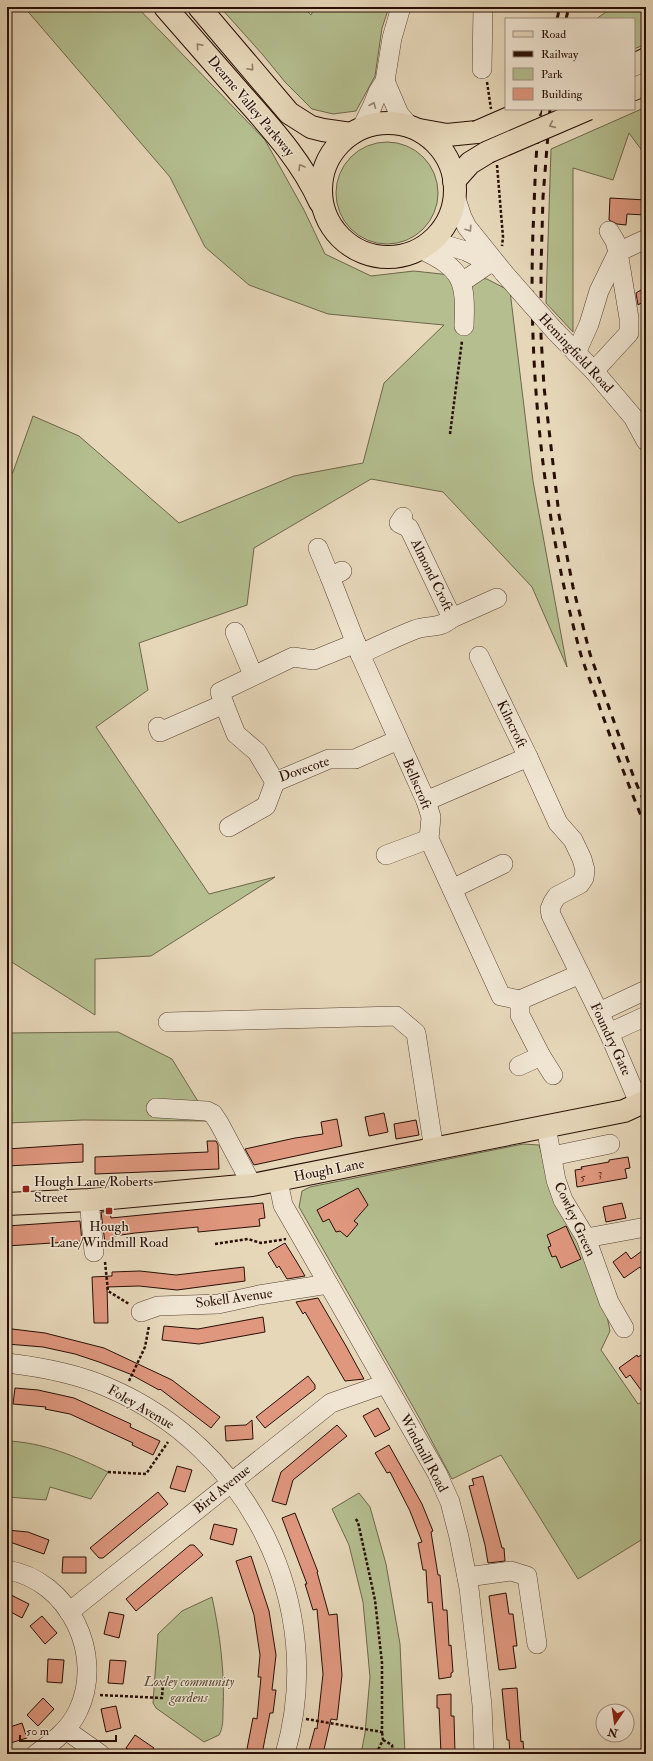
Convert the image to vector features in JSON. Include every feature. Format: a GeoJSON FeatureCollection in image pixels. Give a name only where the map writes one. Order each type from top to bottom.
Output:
{"type":"FeatureCollection","features":[{"type":"Feature","properties":{"kind":"main road","name":"Dearne Valley Parkway"},"geometry":{"type":"LineString","coordinates":[[165,7],[280,137],[310,182],[325,214]]}},
{"type":"Feature","properties":{"kind":"main road","name":"Dearne Valley Parkway"},"geometry":{"type":"LineString","coordinates":[[199,7],[289,113],[311,127],[323,130],[356,131]]}},
{"type":"Feature","properties":{"kind":"main road"},"geometry":{"type":"LineString","coordinates":[[635,64],[646,59]]}},
{"type":"Feature","properties":{"kind":"main road"},"geometry":{"type":"LineString","coordinates":[[635,89],[646,84]]}},
{"type":"Feature","properties":{"kind":"main road"},"geometry":{"type":"LineString","coordinates":[[414,129],[431,139],[442,151],[450,166],[454,187],[452,207],[448,220],[441,231],[426,245],[405,255],[388,257],[372,255],[357,250],[343,240],[332,228],[325,214],[321,199],[321,184],[324,169],[330,155],[339,143],[356,131],[373,125],[386,123],[399,124],[414,129],[447,135],[477,132],[528,110]]}},
{"type":"Feature","properties":{"kind":"main road"},"geometry":{"type":"LineString","coordinates":[[454,187],[470,163],[488,152],[586,110]]}},
{"type":"Feature","properties":{"kind":"main road","name":"Hough Lane"},"geometry":{"type":"LineString","coordinates":[[7,1204],[89,1200],[252,1185],[278,1181],[624,1111],[643,1103]]}},
{"type":"Feature","properties":{"kind":"street"},"geometry":{"type":"LineString","coordinates":[[356,131],[372,107],[378,92],[385,81],[392,38],[401,7]]}},
{"type":"Feature","properties":{"kind":"street"},"geometry":{"type":"LineString","coordinates":[[482,69],[483,7]]}},
{"type":"Feature","properties":{"kind":"street"},"geometry":{"type":"LineString","coordinates":[[385,81],[399,114],[414,129]]}},
{"type":"Feature","properties":{"kind":"street","name":"Hemingfield Road"},"geometry":{"type":"LineString","coordinates":[[454,187],[465,222],[498,268],[555,331],[594,371],[633,417],[646,441]]}},
{"type":"Feature","properties":{"kind":"street"},"geometry":{"type":"LineString","coordinates":[[594,371],[629,333],[629,318],[618,252],[615,240],[609,231]]}},
{"type":"Feature","properties":{"kind":"street"},"geometry":{"type":"LineString","coordinates":[[576,353],[589,324],[599,291],[618,252],[646,239]]}},
{"type":"Feature","properties":{"kind":"street"},"geometry":{"type":"LineString","coordinates":[[426,245],[456,272],[462,282],[465,298],[464,326]]}},
{"type":"Feature","properties":{"kind":"street","name":"Hemingfield Road"},"geometry":{"type":"LineString","coordinates":[[426,245],[466,251],[498,268]]}},
{"type":"Feature","properties":{"kind":"street"},"geometry":{"type":"LineString","coordinates":[[462,282],[498,268]]}},
{"type":"Feature","properties":{"kind":"street","name":"Almond Croft"},"geometry":{"type":"LineString","coordinates":[[403,517],[398,523],[409,528],[452,618]]}},
{"type":"Feature","properties":{"kind":"street","name":"Bellscroft"},"geometry":{"type":"LineString","coordinates":[[318,548],[336,574],[358,649],[426,801],[431,817],[428,839]]}},
{"type":"Feature","properties":{"kind":"street","name":"Almond Croft"},"geometry":{"type":"LineString","coordinates":[[358,649],[425,626],[443,625],[452,618],[497,598]]}},
{"type":"Feature","properties":{"kind":"street"},"geometry":{"type":"LineString","coordinates":[[236,632],[254,675]]}},
{"type":"Feature","properties":{"kind":"street"},"geometry":{"type":"LineString","coordinates":[[158,727],[160,732],[224,704],[220,692],[293,657],[314,660],[358,649]]}},
{"type":"Feature","properties":{"kind":"street","name":"Kilncroft"},"geometry":{"type":"LineString","coordinates":[[426,801],[528,757],[479,656]]}},
{"type":"Feature","properties":{"kind":"street","name":"Dovecote"},"geometry":{"type":"LineString","coordinates":[[224,704],[236,734],[257,752],[275,782],[329,759],[355,758],[398,740]]}},
{"type":"Feature","properties":{"kind":"street","name":"Foundry Gate"},"geometry":{"type":"LineString","coordinates":[[528,757],[558,824],[573,840],[582,859],[585,870],[584,878],[580,884],[557,896],[550,909],[551,915],[643,1103]]}},
{"type":"Feature","properties":{"kind":"street"},"geometry":{"type":"LineString","coordinates":[[229,827],[266,806],[275,782]]}},
{"type":"Feature","properties":{"kind":"street"},"geometry":{"type":"LineString","coordinates":[[386,855],[428,839],[501,996],[520,1000],[580,974]]}},
{"type":"Feature","properties":{"kind":"street"},"geometry":{"type":"LineString","coordinates":[[452,889],[502,864]]}},
{"type":"Feature","properties":{"kind":"street"},"geometry":{"type":"LineString","coordinates":[[599,1012],[646,990]]}},
{"type":"Feature","properties":{"kind":"street"},"geometry":{"type":"LineString","coordinates":[[520,1000],[520,1015],[541,1056],[553,1075]]}},
{"type":"Feature","properties":{"kind":"street"},"geometry":{"type":"LineString","coordinates":[[168,1022],[396,1016],[416,1033],[434,1150]]}},
{"type":"Feature","properties":{"kind":"street"},"geometry":{"type":"LineString","coordinates":[[610,1033],[646,1016]]}},
{"type":"Feature","properties":{"kind":"street"},"geometry":{"type":"LineString","coordinates":[[519,1066],[541,1056]]}},
{"type":"Feature","properties":{"kind":"street"},"geometry":{"type":"LineString","coordinates":[[156,1108],[201,1110],[213,1114],[252,1185]]}},
{"type":"Feature","properties":{"kind":"street","name":"Cowley Green"},"geometry":{"type":"LineString","coordinates":[[546,1127],[556,1180],[563,1200],[586,1238],[609,1302],[624,1328]]}},
{"type":"Feature","properties":{"kind":"street"},"geometry":{"type":"LineString","coordinates":[[552,1156],[610,1144]]}},
{"type":"Feature","properties":{"kind":"street","name":"Windmill Road"},"geometry":{"type":"LineString","coordinates":[[278,1181],[283,1205],[437,1473],[450,1502],[467,1577],[482,1705],[484,1754]]}},
{"type":"Feature","properties":{"kind":"street"},"geometry":{"type":"LineString","coordinates":[[89,1200],[94,1252]]}},
{"type":"Feature","properties":{"kind":"street"},"geometry":{"type":"LineString","coordinates":[[586,1238],[646,1227]]}},
{"type":"Feature","properties":{"kind":"street","name":"Sokell Avenue"},"geometry":{"type":"LineString","coordinates":[[141,1312],[158,1306],[218,1304],[259,1295],[328,1284]]}},
{"type":"Feature","properties":{"kind":"street","name":"Foley Avenue"},"geometry":{"type":"LineString","coordinates":[[7,1363],[55,1370],[83,1378],[122,1394],[177,1428],[208,1454],[232,1481],[252,1512],[268,1542],[286,1589],[292,1619],[296,1649],[297,1679],[293,1717],[285,1754]]}},
{"type":"Feature","properties":{"kind":"street","name":"Bird Avenue"},"geometry":{"type":"LineString","coordinates":[[69,1612],[331,1403],[385,1384]]}},
{"type":"Feature","properties":{"kind":"street"},"geometry":{"type":"LineString","coordinates":[[7,1570],[32,1578],[44,1585],[57,1596],[69,1612],[82,1636],[85,1650],[87,1666],[83,1695],[78,1710],[66,1730],[36,1754]]}},
{"type":"Feature","properties":{"kind":"street"},"geometry":{"type":"LineString","coordinates":[[467,1577],[511,1571],[527,1576],[537,1644]]}},
{"type":"Feature","properties":{"kind":"street"},"geometry":{"type":"LineString","coordinates":[[66,1730],[100,1754]]}},
{"type":"Feature","properties":{"kind":"path"},"geometry":{"type":"LineString","coordinates":[[450,434],[464,326]]}},
{"type":"Feature","properties":{"kind":"path"},"geometry":{"type":"LineString","coordinates":[[215,1244],[248,1239],[261,1243],[301,1237]]}},
{"type":"Feature","properties":{"kind":"path"},"geometry":{"type":"LineString","coordinates":[[94,1252],[104,1256],[108,1291],[141,1312],[150,1323],[145,1347],[122,1394]]}},
{"type":"Feature","properties":{"kind":"path"},"geometry":{"type":"LineString","coordinates":[[108,1472],[146,1474],[177,1428]]}},
{"type":"Feature","properties":{"kind":"path"},"geometry":{"type":"LineString","coordinates":[[355,1518],[358,1522],[375,1600],[382,1663],[383,1740],[376,1754]]}},
{"type":"Feature","properties":{"kind":"path"},"geometry":{"type":"LineString","coordinates":[[83,1695],[162,1698],[163,1682]]}},
{"type":"Feature","properties":{"kind":"path"},"geometry":{"type":"LineString","coordinates":[[293,1717],[382,1732]]}},
{"type":"Feature","properties":{"kind":"path"},"geometry":{"type":"LineString","coordinates":[[383,1740],[392,1745],[393,1754]]}},
{"type":"Feature","properties":{"kind":"green space"},"geometry":{"type":"Polygon","coordinates":[[[24,7],[137,7],[265,140],[304,210],[325,254],[371,276],[414,271],[487,279],[510,291],[533,481],[567,667],[532,587],[443,492],[371,479],[254,548],[247,605],[139,643],[148,690],[96,727],[209,894],[275,877],[151,956],[95,959],[95,1015],[7,959],[7,479],[13,472],[33,416],[79,436],[179,523],[294,476],[363,463],[384,383],[444,325],[328,314],[249,285],[205,247],[170,177],[24,7]]]}},
{"type":"Feature","properties":{"kind":"green space"},"geometry":{"type":"Polygon","coordinates":[[[220,7],[303,7],[311,15],[315,7],[389,7],[382,28],[375,76],[356,111],[333,114],[312,109],[285,82],[220,7]]]}},
{"type":"Feature","properties":{"kind":"green space"},"geometry":{"type":"Polygon","coordinates":[[[613,7],[646,7],[646,44],[635,49],[635,18],[597,18],[613,7]]]}},
{"type":"Feature","properties":{"kind":"green space"},"geometry":{"type":"Polygon","coordinates":[[[646,107],[646,156],[629,133],[613,180],[573,168],[573,332],[546,303],[551,149],[646,107]]]}},
{"type":"Feature","properties":{"kind":"green space"},"geometry":{"type":"Polygon","coordinates":[[[387,142],[406,146],[423,157],[434,174],[438,193],[434,212],[423,229],[406,240],[387,244],[368,240],[351,229],[340,212],[336,193],[340,174],[351,157],[368,146],[387,142]]]}},
{"type":"Feature","properties":{"kind":"green space"},"geometry":{"type":"Polygon","coordinates":[[[118,1032],[172,1059],[210,1121],[83,1120],[7,1123],[7,1033],[118,1032]]]}},
{"type":"Feature","properties":{"kind":"green space"},"geometry":{"type":"Polygon","coordinates":[[[523,1144],[539,1145],[557,1205],[579,1239],[607,1316],[610,1331],[601,1350],[638,1404],[646,1400],[646,1537],[578,1579],[501,1455],[452,1479],[420,1419],[299,1207],[302,1191],[310,1187],[523,1144]]]}},
{"type":"Feature","properties":{"kind":"green space"},"geometry":{"type":"Polygon","coordinates":[[[7,1441],[46,1447],[84,1461],[108,1472],[91,1499],[50,1487],[46,1500],[7,1497],[7,1441]]]}},
{"type":"Feature","properties":{"kind":"green space"},"geometry":{"type":"Polygon","coordinates":[[[359,1493],[370,1507],[386,1564],[400,1644],[405,1754],[361,1754],[365,1733],[370,1677],[363,1602],[349,1545],[332,1509],[359,1493]]]}},
{"type":"Feature","properties":{"kind":"green space","name":"Loxley community gardens"},"geometry":{"type":"Polygon","coordinates":[[[212,1597],[220,1639],[223,1668],[223,1721],[219,1735],[204,1742],[156,1708],[153,1703],[158,1634],[182,1611],[212,1597]]]}},
{"type":"Feature","properties":{"kind":"building"},"geometry":{"type":"Polygon","coordinates":[[[610,198],[646,200],[646,215],[627,214],[626,225],[617,224],[609,220],[610,198]]]}},
{"type":"Feature","properties":{"kind":"building"},"geometry":{"type":"Polygon","coordinates":[[[641,290],[646,300],[638,305],[636,293],[641,290]]]}},
{"type":"Feature","properties":{"kind":"building"},"geometry":{"type":"Polygon","coordinates":[[[384,1113],[388,1132],[369,1136],[365,1117],[384,1113]]]}},
{"type":"Feature","properties":{"kind":"building"},"geometry":{"type":"Polygon","coordinates":[[[337,1119],[342,1146],[254,1165],[245,1149],[295,1138],[323,1134],[321,1122],[337,1119]]]}},
{"type":"Feature","properties":{"kind":"building"},"geometry":{"type":"Polygon","coordinates":[[[416,1120],[419,1135],[396,1139],[394,1124],[416,1120]]]}},
{"type":"Feature","properties":{"kind":"building"},"geometry":{"type":"Polygon","coordinates":[[[207,1141],[216,1141],[218,1145],[219,1169],[95,1174],[95,1157],[208,1152],[207,1141]]]}},
{"type":"Feature","properties":{"kind":"building"},"geometry":{"type":"Polygon","coordinates":[[[83,1144],[83,1162],[7,1166],[7,1149],[83,1144]]]}},
{"type":"Feature","properties":{"kind":"building"},"geometry":{"type":"Polygon","coordinates":[[[628,1157],[630,1168],[625,1169],[627,1178],[577,1187],[575,1170],[582,1169],[581,1167],[609,1162],[609,1160],[628,1157]]]}},
{"type":"Feature","properties":{"kind":"building"},"geometry":{"type":"Polygon","coordinates":[[[358,1188],[368,1205],[354,1221],[358,1224],[347,1237],[340,1231],[336,1232],[329,1219],[323,1222],[317,1210],[358,1188]]]}},
{"type":"Feature","properties":{"kind":"building"},"geometry":{"type":"Polygon","coordinates":[[[263,1203],[265,1218],[259,1219],[260,1226],[198,1232],[198,1227],[135,1233],[114,1236],[115,1243],[105,1243],[101,1212],[110,1211],[111,1218],[263,1203]]]}},
{"type":"Feature","properties":{"kind":"building"},"geometry":{"type":"Polygon","coordinates":[[[622,1203],[626,1218],[606,1222],[603,1207],[622,1203]]]}},
{"type":"Feature","properties":{"kind":"building"},"geometry":{"type":"Polygon","coordinates":[[[80,1221],[82,1241],[7,1246],[7,1226],[80,1221]]]}},
{"type":"Feature","properties":{"kind":"building"},"geometry":{"type":"Polygon","coordinates":[[[566,1226],[581,1259],[561,1268],[556,1256],[552,1257],[548,1247],[551,1246],[547,1235],[566,1226]]]}},
{"type":"Feature","properties":{"kind":"building"},"geometry":{"type":"Polygon","coordinates":[[[285,1243],[305,1276],[287,1279],[279,1266],[277,1268],[268,1253],[285,1243]]]}},
{"type":"Feature","properties":{"kind":"building"},"geometry":{"type":"Polygon","coordinates":[[[646,1248],[646,1276],[640,1267],[624,1278],[613,1262],[626,1252],[631,1259],[646,1248]]]}},
{"type":"Feature","properties":{"kind":"building"},"geometry":{"type":"Polygon","coordinates":[[[244,1267],[245,1281],[177,1290],[139,1286],[107,1287],[108,1323],[94,1323],[92,1277],[112,1276],[112,1272],[140,1271],[176,1275],[244,1267]]]}},
{"type":"Feature","properties":{"kind":"building"},"geometry":{"type":"Polygon","coordinates":[[[318,1298],[364,1379],[345,1381],[305,1312],[303,1314],[296,1302],[318,1298]]]}},
{"type":"Feature","properties":{"kind":"building"},"geometry":{"type":"Polygon","coordinates":[[[263,1317],[265,1332],[199,1344],[162,1340],[164,1326],[198,1329],[263,1317]]]}},
{"type":"Feature","properties":{"kind":"building"},"geometry":{"type":"Polygon","coordinates":[[[12,1329],[45,1333],[104,1348],[172,1380],[220,1417],[211,1428],[160,1389],[159,1390],[130,1374],[75,1354],[43,1347],[7,1344],[7,1330],[12,1329]]]}},
{"type":"Feature","properties":{"kind":"building"},"geometry":{"type":"Polygon","coordinates":[[[646,1352],[646,1397],[630,1375],[626,1378],[619,1368],[637,1355],[638,1357],[646,1352]]]}},
{"type":"Feature","properties":{"kind":"building"},"geometry":{"type":"Polygon","coordinates":[[[308,1376],[315,1385],[315,1389],[265,1428],[256,1417],[308,1376]]]}},
{"type":"Feature","properties":{"kind":"building"},"geometry":{"type":"Polygon","coordinates":[[[15,1388],[38,1390],[74,1398],[131,1424],[130,1427],[160,1441],[153,1455],[132,1445],[133,1443],[70,1414],[45,1409],[46,1407],[13,1404],[15,1388]]]}},
{"type":"Feature","properties":{"kind":"building"},"geometry":{"type":"Polygon","coordinates":[[[378,1408],[390,1429],[375,1437],[363,1416],[378,1408]]]}},
{"type":"Feature","properties":{"kind":"building"},"geometry":{"type":"Polygon","coordinates":[[[252,1420],[253,1439],[226,1441],[225,1426],[246,1425],[252,1420]]]}},
{"type":"Feature","properties":{"kind":"building"},"geometry":{"type":"Polygon","coordinates":[[[337,1425],[347,1436],[293,1480],[286,1505],[272,1501],[281,1472],[337,1425]]]}},
{"type":"Feature","properties":{"kind":"building"},"geometry":{"type":"Polygon","coordinates":[[[389,1445],[422,1504],[433,1531],[431,1532],[438,1575],[440,1575],[443,1610],[447,1610],[449,1646],[451,1645],[453,1672],[451,1673],[451,1677],[439,1679],[432,1602],[428,1603],[426,1570],[423,1570],[418,1543],[422,1542],[410,1511],[390,1472],[387,1473],[375,1453],[389,1445]]]}},
{"type":"Feature","properties":{"kind":"building"},"geometry":{"type":"Polygon","coordinates":[[[177,1466],[192,1470],[185,1492],[170,1488],[177,1466]]]}},
{"type":"Feature","properties":{"kind":"building"},"geometry":{"type":"Polygon","coordinates":[[[483,1476],[502,1548],[504,1548],[505,1561],[488,1563],[485,1545],[469,1486],[474,1485],[472,1479],[483,1476]]]}},
{"type":"Feature","properties":{"kind":"building"},"geometry":{"type":"Polygon","coordinates":[[[158,1492],[168,1504],[103,1558],[99,1558],[90,1548],[158,1492]]]}},
{"type":"Feature","properties":{"kind":"building"},"geometry":{"type":"Polygon","coordinates":[[[295,1513],[318,1572],[329,1615],[337,1614],[342,1675],[337,1720],[331,1719],[323,1754],[308,1754],[315,1728],[317,1729],[323,1674],[317,1609],[313,1610],[305,1584],[307,1584],[282,1518],[295,1513]]]}},
{"type":"Feature","properties":{"kind":"building"},"geometry":{"type":"Polygon","coordinates":[[[214,1524],[237,1529],[233,1545],[210,1539],[214,1524]]]}},
{"type":"Feature","properties":{"kind":"building"},"geometry":{"type":"Polygon","coordinates":[[[7,1530],[28,1532],[49,1540],[44,1554],[7,1541],[7,1530]]]}},
{"type":"Feature","properties":{"kind":"building"},"geometry":{"type":"Polygon","coordinates":[[[190,1545],[194,1545],[203,1555],[136,1611],[126,1599],[190,1545]]]}},
{"type":"Feature","properties":{"kind":"building"},"geometry":{"type":"Polygon","coordinates":[[[251,1556],[269,1611],[276,1655],[272,1690],[276,1690],[273,1713],[270,1713],[262,1754],[246,1754],[253,1718],[257,1719],[261,1677],[258,1677],[260,1655],[254,1615],[236,1561],[251,1556]]]}},
{"type":"Feature","properties":{"kind":"building"},"geometry":{"type":"Polygon","coordinates":[[[63,1557],[86,1557],[86,1573],[62,1573],[63,1557]]]}},
{"type":"Feature","properties":{"kind":"building"},"geometry":{"type":"Polygon","coordinates":[[[7,1593],[29,1604],[22,1618],[7,1610],[7,1593]]]}},
{"type":"Feature","properties":{"kind":"building"},"geometry":{"type":"Polygon","coordinates":[[[506,1593],[509,1614],[513,1614],[517,1646],[513,1646],[516,1668],[499,1670],[489,1596],[506,1593]]]}},
{"type":"Feature","properties":{"kind":"building"},"geometry":{"type":"Polygon","coordinates":[[[109,1612],[124,1615],[119,1638],[104,1634],[109,1612]]]}},
{"type":"Feature","properties":{"kind":"building"},"geometry":{"type":"Polygon","coordinates":[[[42,1616],[57,1633],[45,1644],[30,1626],[42,1616]]]}},
{"type":"Feature","properties":{"kind":"building"},"geometry":{"type":"Polygon","coordinates":[[[48,1659],[64,1660],[62,1683],[47,1682],[48,1659]]]}},
{"type":"Feature","properties":{"kind":"building"},"geometry":{"type":"Polygon","coordinates":[[[110,1660],[126,1661],[123,1684],[108,1683],[110,1660]]]}},
{"type":"Feature","properties":{"kind":"building"},"geometry":{"type":"Polygon","coordinates":[[[517,1688],[521,1742],[523,1741],[524,1754],[510,1754],[509,1740],[507,1740],[502,1689],[517,1688]]]}},
{"type":"Feature","properties":{"kind":"building"},"geometry":{"type":"Polygon","coordinates":[[[451,1694],[451,1716],[454,1716],[455,1754],[441,1754],[437,1695],[451,1694]]]}},
{"type":"Feature","properties":{"kind":"building"},"geometry":{"type":"Polygon","coordinates":[[[43,1698],[54,1709],[38,1726],[27,1715],[43,1698]]]}},
{"type":"Feature","properties":{"kind":"building"},"geometry":{"type":"Polygon","coordinates":[[[116,1706],[121,1728],[106,1732],[101,1709],[116,1706]]]}},
{"type":"Feature","properties":{"kind":"building"},"geometry":{"type":"Polygon","coordinates":[[[22,1723],[27,1738],[7,1744],[7,1728],[22,1723]]]}},
{"type":"Feature","properties":{"kind":"building"},"geometry":{"type":"Polygon","coordinates":[[[135,1735],[154,1748],[150,1754],[135,1754],[126,1748],[135,1735]]]}},
{"type":"Feature","properties":{"kind":"railway"},"geometry":{"type":"LineString","coordinates":[[557,18],[560,7]]}},
{"type":"Feature","properties":{"kind":"railway"},"geometry":{"type":"LineString","coordinates":[[566,18],[569,7]]}},
{"type":"Feature","properties":{"kind":"railway"},"geometry":{"type":"LineString","coordinates":[[541,110],[536,170],[532,284],[536,391],[548,498],[568,604],[581,655],[617,755],[646,828]]}},
{"type":"Feature","properties":{"kind":"railway"},"geometry":{"type":"LineString","coordinates":[[550,110],[543,197],[541,336],[544,387],[559,515],[573,587],[590,654],[634,778],[646,806]]}},
{"type":"Feature","properties":{"kind":"place","name":"Hough Lane/Roberts Street"},"geometry":{"type":"Point","coordinates":[26,1189]}},
{"type":"Feature","properties":{"kind":"place","name":"Hough Lane/Windmill Road"},"geometry":{"type":"Point","coordinates":[109,1211]}}]}
